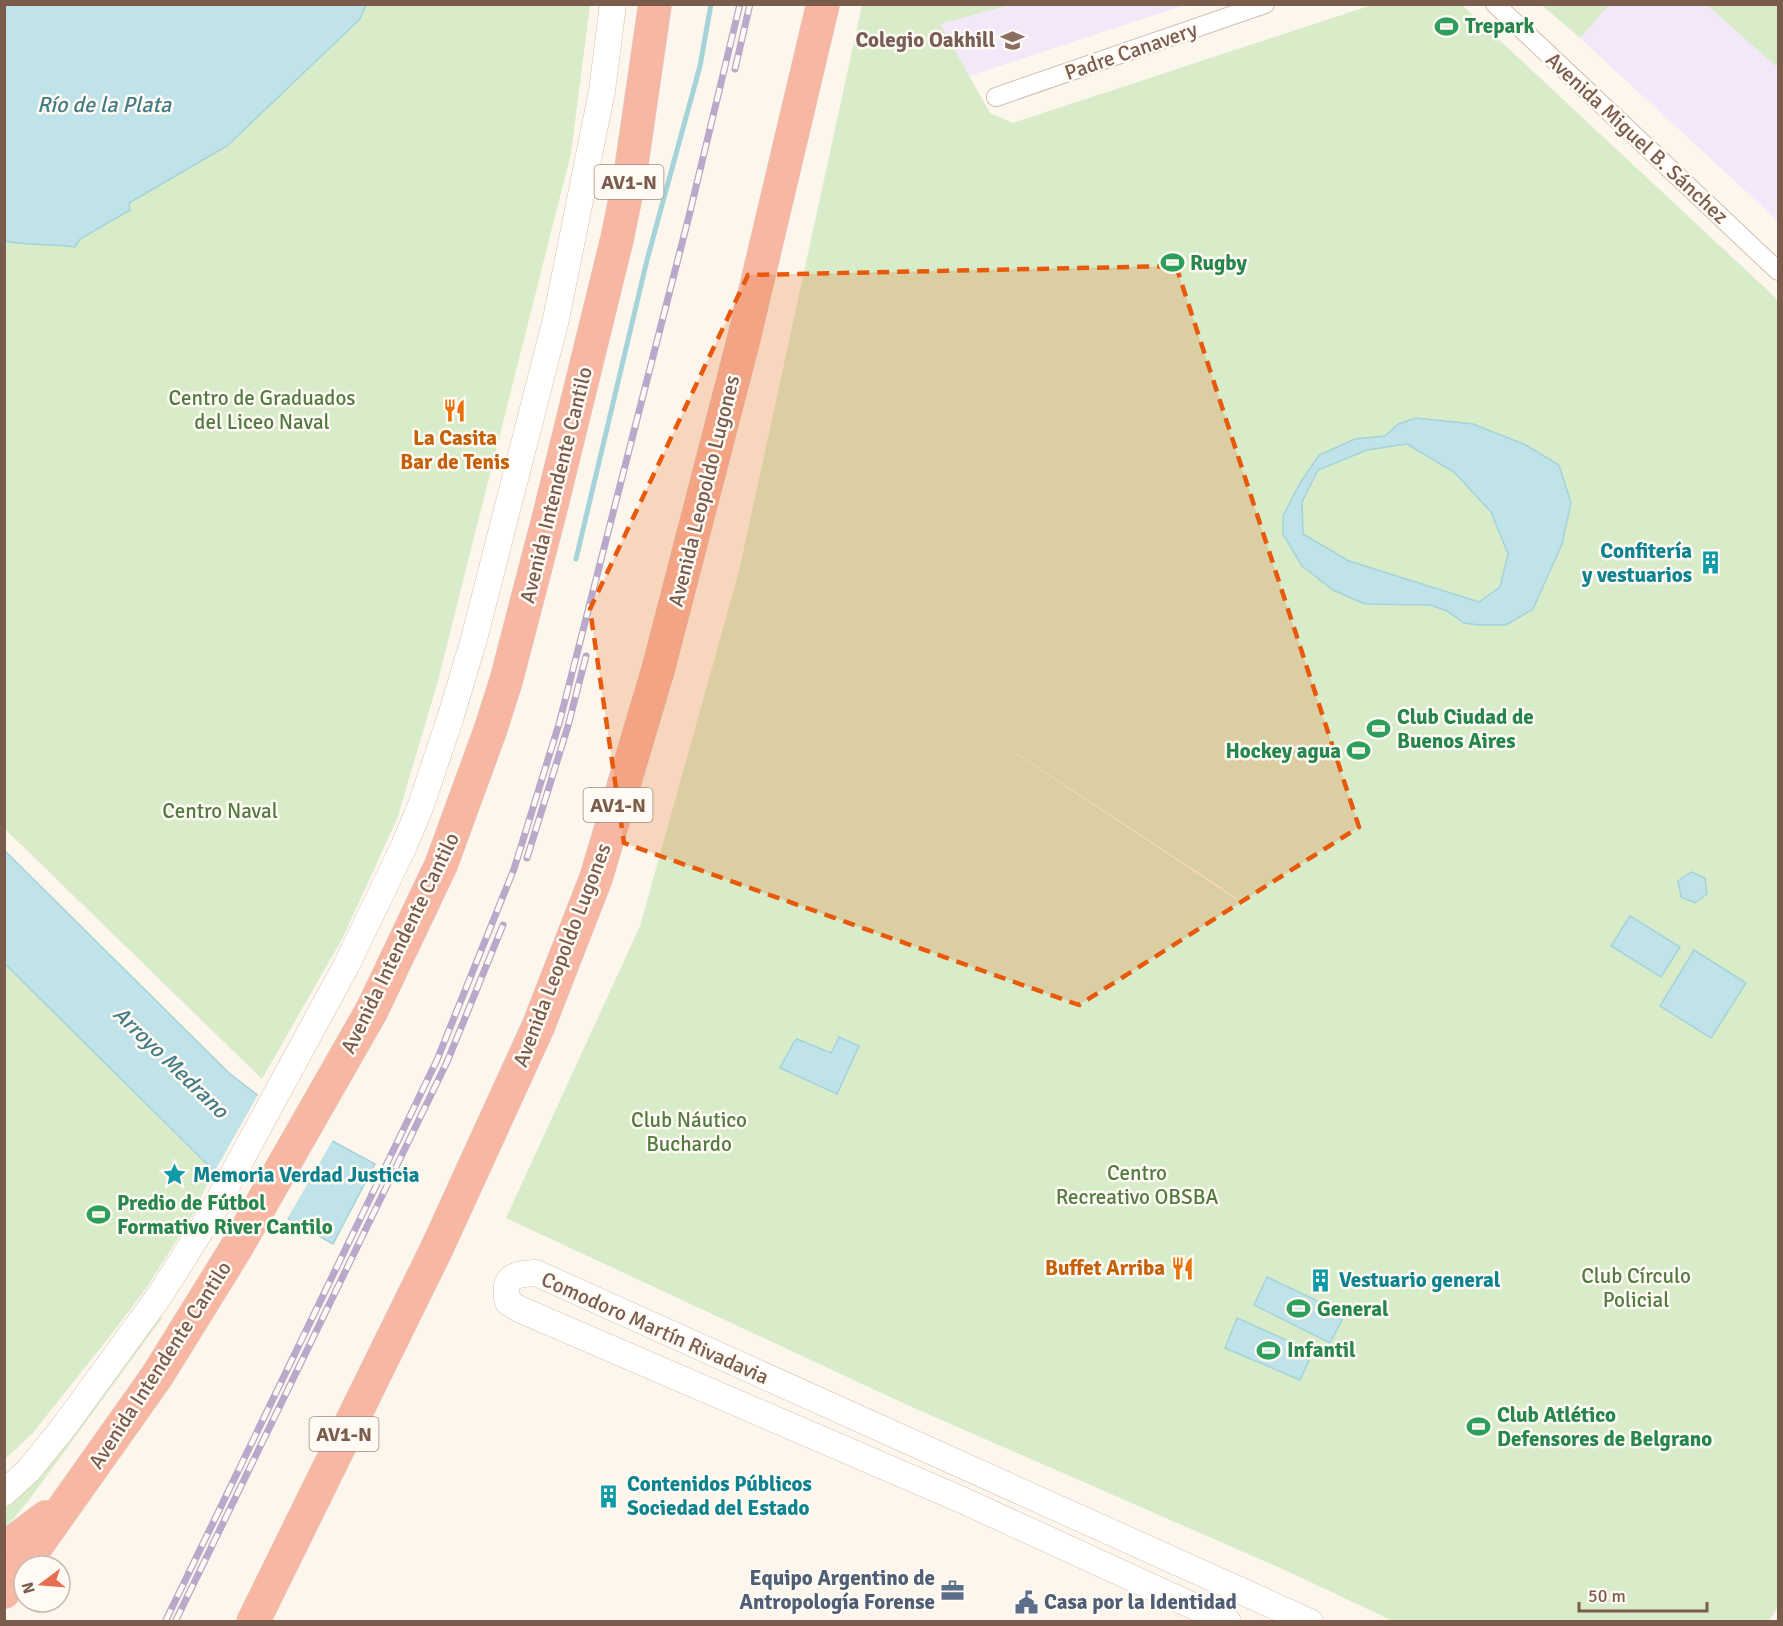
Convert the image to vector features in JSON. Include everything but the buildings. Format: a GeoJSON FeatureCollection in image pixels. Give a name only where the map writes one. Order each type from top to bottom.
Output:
{"type":"FeatureCollection","features":[{"type":"Feature","properties":{"kind":"highway","name":"Avenida Intendente Cantilo"},"geometry":{"type":"LineString","coordinates":[[4,1592],[157,1376],[259,1209],[372,1010],[422,909],[459,820],[494,721],[526,608],[617,239],[632,166],[655,4]]}},
{"type":"Feature","properties":{"kind":"highway","name":"Avenida Leopoldo Lugones"},"geometry":{"type":"LineString","coordinates":[[254,1622],[414,1294],[538,1027],[596,878],[661,659],[743,342],[823,4]]}},
{"type":"Feature","properties":{"kind":"highway"},"geometry":{"type":"LineString","coordinates":[[4,1549],[73,1496]]}},
{"type":"Feature","properties":{"kind":"street","name":"Avenida Intendente Cantilo"},"geometry":{"type":"LineString","coordinates":[[4,1493],[28,1470],[63,1428],[191,1246],[227,1186],[346,966],[388,883],[421,805],[474,639],[556,319],[602,91],[613,4]]}},
{"type":"Feature","properties":{"kind":"street","name":"Padre Canavery"},"geometry":{"type":"LineString","coordinates":[[996,97],[1265,4]]}},
{"type":"Feature","properties":{"kind":"street","name":"Avenida Miguel B. Sánchez"},"geometry":{"type":"LineString","coordinates":[[1495,4],[1779,271]]}},
{"type":"Feature","properties":{"kind":"street","name":"Comodoro Martín Rivadavia"},"geometry":{"type":"LineString","coordinates":[[1228,1622],[917,1481],[519,1309],[508,1302],[505,1289],[510,1279],[520,1274],[536,1273],[1310,1622]]}},
{"type":"Feature","properties":{"kind":"street"},"geometry":{"type":"LineString","coordinates":[[917,1481],[928,1450]]}},
{"type":"Feature","properties":{"kind":"highlighted area"},"geometry":{"type":"Polygon","coordinates":[[[1176,266],[1359,827],[1079,1005],[624,843],[590,609],[748,275],[1176,266]]]}},
{"type":"Feature","properties":{"kind":"shaded area","name":"Colegio Oakhill"},"geometry":{"type":"Polygon","coordinates":[[[1010,5],[1185,5],[969,76],[940,24],[1010,5]]]}},
{"type":"Feature","properties":{"kind":"shaded area"},"geometry":{"type":"Polygon","coordinates":[[[1609,5],[1707,5],[1778,68],[1778,221],[1580,38],[1609,5]]]}},
{"type":"Feature","properties":{"kind":"green space","name":"Centro de Graduados del Liceo Naval"},"geometry":{"type":"Polygon","coordinates":[[[366,5],[590,5],[571,153],[436,688],[397,819],[342,939],[262,1079],[5,829],[4,241],[75,247],[80,239],[130,210],[129,203],[227,146],[360,20],[366,5]]]}},
{"type":"Feature","properties":{"kind":"green space"},"geometry":{"type":"Polygon","coordinates":[[[862,5],[1010,5],[940,24],[990,113],[1013,123],[1372,5],[1462,5],[1778,300],[1778,1607],[1769,1621],[1393,1621],[1287,1571],[905,1404],[506,1218],[640,926],[739,571],[862,5]],[[938,702],[1252,910],[1219,886],[938,702]]]}},
{"type":"Feature","properties":{"kind":"green space"},"geometry":{"type":"Polygon","coordinates":[[[1542,5],[1609,5],[1580,38],[1542,5]]]}},
{"type":"Feature","properties":{"kind":"green space"},"geometry":{"type":"Polygon","coordinates":[[[1707,5],[1778,5],[1778,68],[1707,5]]]}},
{"type":"Feature","properties":{"kind":"green space","name":"Predio de Fútbol Formativo River Cantilo"},"geometry":{"type":"Polygon","coordinates":[[[5,964],[214,1171],[201,1202],[147,1287],[32,1434],[5,1459],[5,964]]]}},
{"type":"Feature","properties":{"kind":"green space"},"geometry":{"type":"Polygon","coordinates":[[[159,1316],[162,1318],[29,1500],[5,1529],[5,1509],[33,1480],[159,1316]]]}},
{"type":"Feature","properties":{"kind":"water","name":"Río de la Plata"},"geometry":{"type":"Polygon","coordinates":[[[5,4],[366,5],[360,19],[227,146],[129,203],[130,210],[80,239],[75,247],[5,241],[5,4]]]}},
{"type":"Feature","properties":{"kind":"water"},"geometry":{"type":"Polygon","coordinates":[[[1416,418],[1473,424],[1526,445],[1559,465],[1571,503],[1562,544],[1533,609],[1506,625],[1464,623],[1447,611],[1430,605],[1365,604],[1333,590],[1302,566],[1283,534],[1283,516],[1299,485],[1319,455],[1355,439],[1385,436],[1398,424],[1416,418]],[[1407,444],[1367,450],[1318,470],[1302,502],[1303,534],[1349,561],[1479,602],[1500,587],[1508,554],[1491,512],[1454,472],[1407,444]]]}},
{"type":"Feature","properties":{"kind":"water","name":"Arroyo Medrano"},"geometry":{"type":"Polygon","coordinates":[[[4,850],[229,1073],[279,1112],[375,1164],[333,1244],[239,1191],[214,1171],[5,964],[4,850]]]}},
{"type":"Feature","properties":{"kind":"water"},"geometry":{"type":"Polygon","coordinates":[[[1691,872],[1705,878],[1707,894],[1695,903],[1681,897],[1678,881],[1691,872]]]}},
{"type":"Feature","properties":{"kind":"water"},"geometry":{"type":"Polygon","coordinates":[[[1630,916],[1680,947],[1661,977],[1611,946],[1630,916]]]}},
{"type":"Feature","properties":{"kind":"water"},"geometry":{"type":"Polygon","coordinates":[[[1694,950],[1746,983],[1711,1038],[1660,1006],[1694,950]]]}},
{"type":"Feature","properties":{"kind":"water"},"geometry":{"type":"Polygon","coordinates":[[[839,1037],[859,1046],[837,1094],[780,1068],[797,1039],[831,1053],[839,1037]]]}},
{"type":"Feature","properties":{"kind":"water","name":"General"},"geometry":{"type":"Polygon","coordinates":[[[1267,1277],[1345,1314],[1330,1343],[1254,1305],[1267,1277]]]}},
{"type":"Feature","properties":{"kind":"water","name":"Infantil"},"geometry":{"type":"Polygon","coordinates":[[[1237,1318],[1313,1352],[1300,1380],[1225,1348],[1237,1318]]]}},
{"type":"Feature","properties":{"kind":"pier"},"geometry":{"type":"Polygon","coordinates":[[[259,1093],[280,1110],[334,1138],[286,1221],[237,1193],[213,1174],[259,1093]]]}},
{"type":"Feature","properties":{"kind":"waterway"},"geometry":{"type":"LineString","coordinates":[[576,559],[647,260],[700,66],[711,4]]}},
{"type":"Feature","properties":{"kind":"railway"},"geometry":{"type":"LineString","coordinates":[[165,1622],[437,1060],[514,869],[559,724],[689,216],[740,4]]}},
{"type":"Feature","properties":{"kind":"railway"},"geometry":{"type":"LineString","coordinates":[[735,69],[750,4]]}},
{"type":"Feature","properties":{"kind":"railway"},"geometry":{"type":"LineString","coordinates":[[527,858],[568,726],[586,656]]}},
{"type":"Feature","properties":{"kind":"railway"},"geometry":{"type":"LineString","coordinates":[[175,1622],[447,1062],[503,925]]}},
{"type":"Feature","properties":{"kind":"place","name":"Trepark"},"geometry":{"type":"Point","coordinates":[1447,26]}},
{"type":"Feature","properties":{"kind":"place","name":"Colegio Oakhill"},"geometry":{"type":"Point","coordinates":[1013,40]}},
{"type":"Feature","properties":{"kind":"place","name":"Rugby"},"geometry":{"type":"Point","coordinates":[1172,263]}},
{"type":"Feature","properties":{"kind":"place","name":"La Casita Bar de Tenis"},"geometry":{"type":"Point","coordinates":[455,410]}},
{"type":"Feature","properties":{"kind":"place","name":"Confitería y vestuarios"},"geometry":{"type":"Point","coordinates":[1710,563]}},
{"type":"Feature","properties":{"kind":"place","name":"Club Ciudad de Buenos Aires"},"geometry":{"type":"Point","coordinates":[1379,729]}},
{"type":"Feature","properties":{"kind":"place","name":"Hockey agua"},"geometry":{"type":"Point","coordinates":[1359,751]}},
{"type":"Feature","properties":{"kind":"place","name":"Memoria Verdad Justicia"},"geometry":{"type":"Point","coordinates":[175,1175]}},
{"type":"Feature","properties":{"kind":"place","name":"Predio de Fútbol Formativo River Cantilo"},"geometry":{"type":"Point","coordinates":[99,1215]}},
{"type":"Feature","properties":{"kind":"place","name":"Buffet Arriba"},"geometry":{"type":"Point","coordinates":[1183,1268]}},
{"type":"Feature","properties":{"kind":"place","name":"Vestuario general"},"geometry":{"type":"Point","coordinates":[1321,1280]}},
{"type":"Feature","properties":{"kind":"place","name":"General"},"geometry":{"type":"Point","coordinates":[1299,1309]}},
{"type":"Feature","properties":{"kind":"place","name":"Infantil"},"geometry":{"type":"Point","coordinates":[1269,1350]}},
{"type":"Feature","properties":{"kind":"place","name":"Club Atlético Defensores de Belgrano"},"geometry":{"type":"Point","coordinates":[1479,1427]}},
{"type":"Feature","properties":{"kind":"place","name":"Contenidos Públicos Sociedad del Estado"},"geometry":{"type":"Point","coordinates":[609,1496]}},
{"type":"Feature","properties":{"kind":"place","name":"Equipo Argentino de Antropología Forense"},"geometry":{"type":"Point","coordinates":[953,1590]}},
{"type":"Feature","properties":{"kind":"place","name":"Casa por la Identidad"},"geometry":{"type":"Point","coordinates":[1026,1602]}},
{"type":"Feature","properties":{"kind":"park label","name":"Centro Naval"},"geometry":{"type":"Point","coordinates":[220,811]}},
{"type":"Feature","properties":{"kind":"park label","name":"Club Náutico Buchardo"},"geometry":{"type":"Point","coordinates":[689,1132]}},
{"type":"Feature","properties":{"kind":"park label","name":"Centro Recreativo OBSBA"},"geometry":{"type":"Point","coordinates":[1137,1185]}},
{"type":"Feature","properties":{"kind":"park label","name":"Club Círculo Policial"},"geometry":{"type":"Point","coordinates":[1636,1288]}}]}
